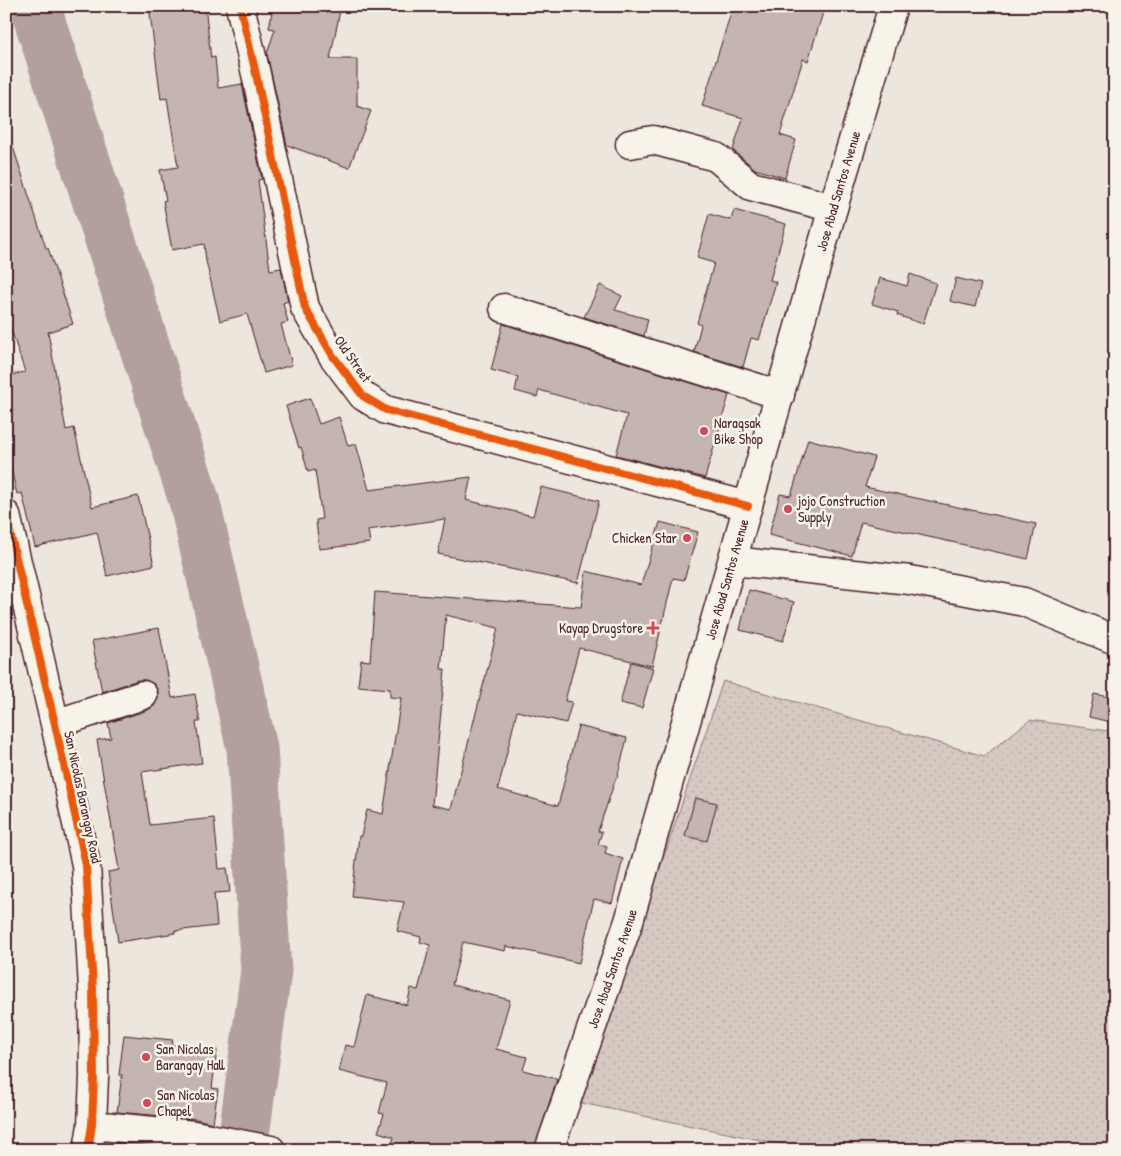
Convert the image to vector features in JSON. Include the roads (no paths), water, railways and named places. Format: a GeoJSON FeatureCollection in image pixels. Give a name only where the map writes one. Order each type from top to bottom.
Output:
{"type":"FeatureCollection","features":[{"type":"Feature","properties":{"kind":"main road","name":"Old Street"},"geometry":{"type":"LineString","coordinates":[[240,6],[305,308],[334,356],[363,396],[386,410],[748,506]]}},
{"type":"Feature","properties":{"kind":"main road","name":"Jose Abad Santos Avenue"},"geometry":{"type":"LineString","coordinates":[[550,1150],[630,921],[833,208],[887,8]]}},
{"type":"Feature","properties":{"kind":"main road"},"geometry":{"type":"LineString","coordinates":[[630,144],[653,140],[716,157],[751,186],[833,208]]}},
{"type":"Feature","properties":{"kind":"main road"},"geometry":{"type":"LineString","coordinates":[[504,308],[780,395]]}},
{"type":"Feature","properties":{"kind":"main road","name":"San Nicolas Barangay Road"},"geometry":{"type":"LineString","coordinates":[[6,516],[86,865],[93,989],[94,1077],[90,1137]]}},
{"type":"Feature","properties":{"kind":"main road"},"geometry":{"type":"LineString","coordinates":[[733,561],[910,580],[1024,602],[1115,640]]}},
{"type":"Feature","properties":{"kind":"main road"},"geometry":{"type":"LineString","coordinates":[[55,724],[143,695]]}},
{"type":"Feature","properties":{"kind":"main road"},"geometry":{"type":"LineString","coordinates":[[90,1137],[194,1135],[270,1150]]}},
{"type":"Feature","properties":{"kind":"waterway"},"geometry":{"type":"LineString","coordinates":[[35,6],[194,500],[252,748],[266,971],[242,1150]]}},
{"type":"Feature","properties":{"kind":"place","name":"Naragsak Bike Shop"},"geometry":{"type":"Point","coordinates":[704,431]}},
{"type":"Feature","properties":{"kind":"place","name":"jojo Construction Supply"},"geometry":{"type":"Point","coordinates":[788,509]}},
{"type":"Feature","properties":{"kind":"place","name":"Chicken Star"},"geometry":{"type":"Point","coordinates":[687,538]}},
{"type":"Feature","properties":{"kind":"place","name":"Kayap Drugstore"},"geometry":{"type":"Point","coordinates":[653,628]}},
{"type":"Feature","properties":{"kind":"place","name":"San Nicolas Barangay Hall"},"geometry":{"type":"Point","coordinates":[146,1057]}},
{"type":"Feature","properties":{"kind":"place","name":"San Nicolas Chapel"},"geometry":{"type":"Point","coordinates":[147,1103]}}]}
